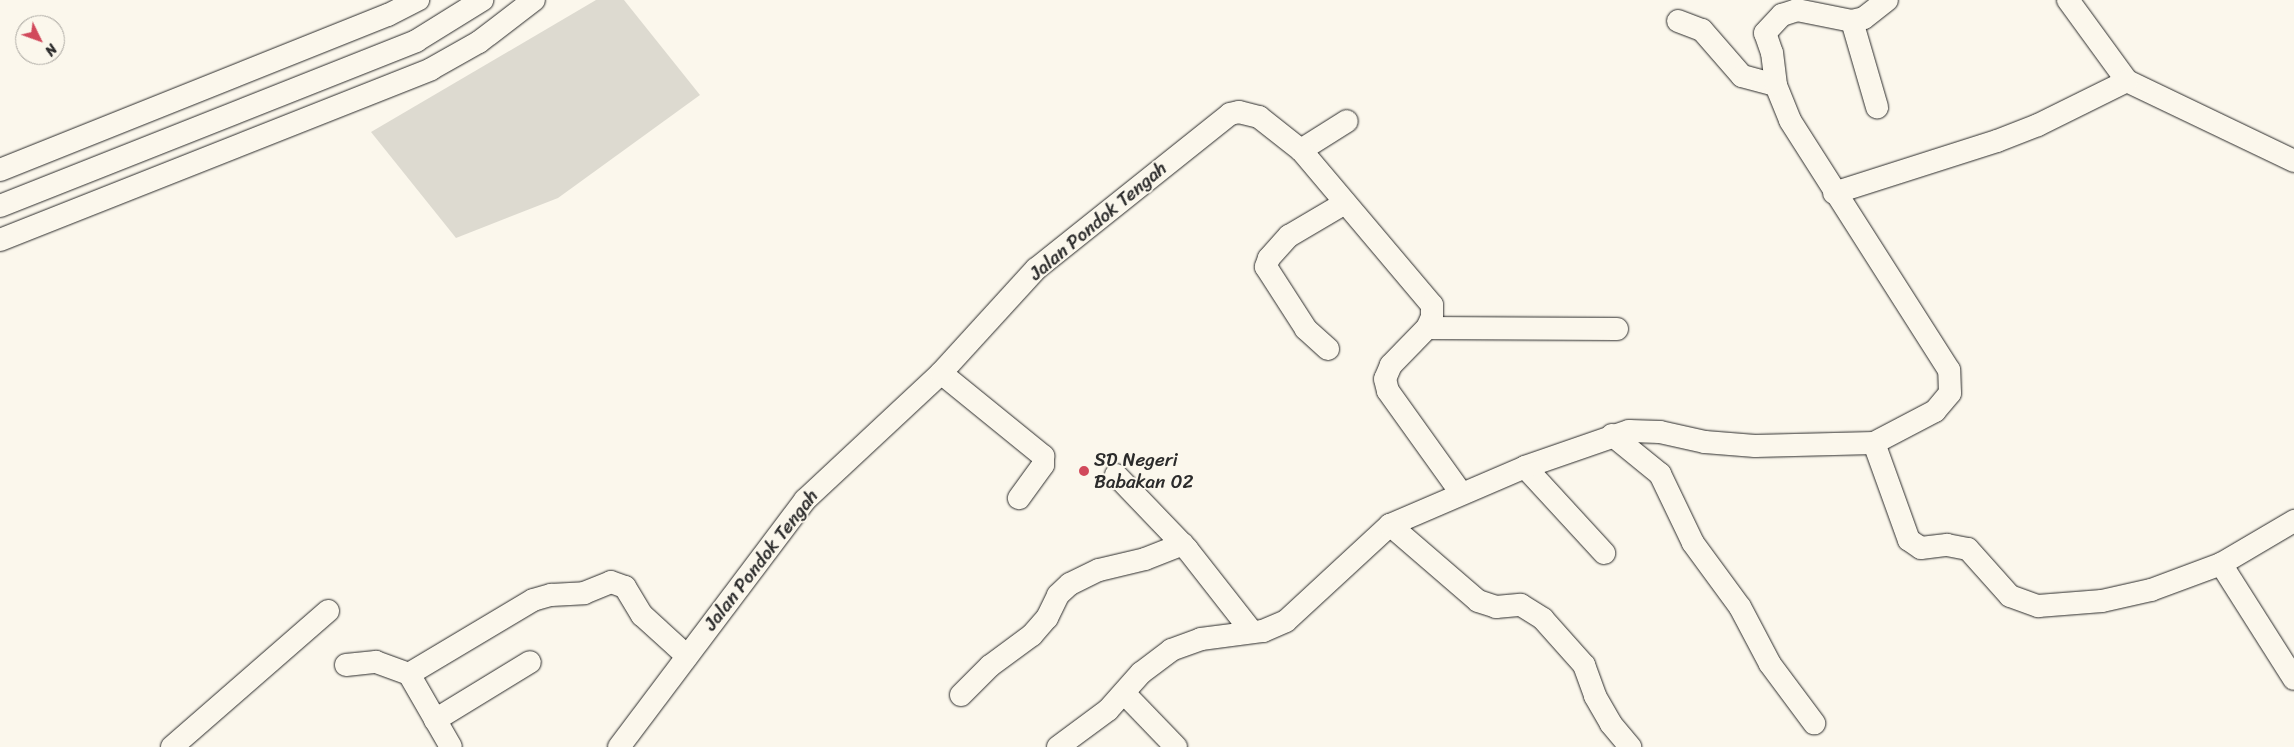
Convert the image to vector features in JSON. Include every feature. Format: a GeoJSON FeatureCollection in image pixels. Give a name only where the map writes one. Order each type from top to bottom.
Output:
{"type":"FeatureCollection","features":[{"type":"Feature","properties":{"kind":"street"},"geometry":{"type":"LineString","coordinates":[[0,170],[388,15],[418,0]]}},
{"type":"Feature","properties":{"kind":"street"},"geometry":{"type":"LineString","coordinates":[[0,206],[416,41],[482,0]]}},
{"type":"Feature","properties":{"kind":"street"},"geometry":{"type":"LineString","coordinates":[[0,240],[431,69],[479,42],[534,0]]}},
{"type":"Feature","properties":{"kind":"street"},"geometry":{"type":"LineString","coordinates":[[1058,747],[1092,724],[1124,693],[1141,673],[1171,650],[1200,639],[1274,627],[1297,612],[1328,579],[1390,525],[1525,467],[1612,435],[1643,430],[1714,443],[1754,446],[1874,443],[1935,411],[1950,393],[1952,382],[1944,359],[1834,193],[1790,120],[1776,85],[1772,53],[1765,33],[1770,24],[1782,15],[1797,10],[1852,21],[1864,18],[1887,0]]}},
{"type":"Feature","properties":{"kind":"street"},"geometry":{"type":"LineString","coordinates":[[2073,2],[2127,81],[2294,161]]}},
{"type":"Feature","properties":{"kind":"street"},"geometry":{"type":"LineString","coordinates":[[1678,21],[1702,30],[1742,76],[1776,85]]}},
{"type":"Feature","properties":{"kind":"street"},"geometry":{"type":"LineString","coordinates":[[1852,21],[1877,107]]}},
{"type":"Feature","properties":{"kind":"street"},"geometry":{"type":"LineString","coordinates":[[1834,193],[1997,141],[2038,125],[2127,81]]}},
{"type":"Feature","properties":{"kind":"street","name":"Jalan Pondok Tengah"},"geometry":{"type":"LineString","coordinates":[[619,747],[805,500],[941,373],[1036,269],[1230,114],[1239,112],[1259,117],[1301,150],[1432,304],[1432,317],[1427,328]]}},
{"type":"Feature","properties":{"kind":"street"},"geometry":{"type":"LineString","coordinates":[[1301,150],[1347,121]]}},
{"type":"Feature","properties":{"kind":"street"},"geometry":{"type":"LineString","coordinates":[[1328,349],[1306,329],[1266,267],[1268,258],[1289,236],[1345,204]]}},
{"type":"Feature","properties":{"kind":"street"},"geometry":{"type":"LineString","coordinates":[[1461,493],[1388,390],[1385,379],[1390,366],[1427,328],[1617,329]]}},
{"type":"Feature","properties":{"kind":"street"},"geometry":{"type":"LineString","coordinates":[[941,373],[1043,456],[1043,465],[1020,498]]}},
{"type":"Feature","properties":{"kind":"street"},"geometry":{"type":"LineString","coordinates":[[1612,435],[1660,474],[1693,542],[1740,607],[1770,664],[1814,724]]}},
{"type":"Feature","properties":{"kind":"street"},"geometry":{"type":"LineString","coordinates":[[1874,443],[1909,540],[1921,548],[1946,545],[1968,549],[1984,564],[2000,586],[2023,603],[2056,606],[2102,601],[2151,590],[2221,564],[2294,520]]}},
{"type":"Feature","properties":{"kind":"street"},"geometry":{"type":"LineString","coordinates":[[1525,467],[1604,554]]}},
{"type":"Feature","properties":{"kind":"street"},"geometry":{"type":"LineString","coordinates":[[1116,475],[1183,544],[1252,632]]}},
{"type":"Feature","properties":{"kind":"street"},"geometry":{"type":"LineString","coordinates":[[1390,525],[1478,601],[1496,607],[1521,606],[1543,619],[1584,665],[1595,696],[1611,724],[1630,747]]}},
{"type":"Feature","properties":{"kind":"street"},"geometry":{"type":"LineString","coordinates":[[961,696],[990,666],[1032,635],[1047,618],[1058,595],[1070,584],[1099,570],[1145,559],[1183,544]]}},
{"type":"Feature","properties":{"kind":"street"},"geometry":{"type":"LineString","coordinates":[[2221,564],[2294,679]]}},
{"type":"Feature","properties":{"kind":"street"},"geometry":{"type":"LineString","coordinates":[[409,674],[533,600],[551,595],[584,593],[611,582],[625,587],[642,615],[687,656]]}},
{"type":"Feature","properties":{"kind":"street"},"geometry":{"type":"LineString","coordinates":[[172,747],[328,611]]}},
{"type":"Feature","properties":{"kind":"street"},"geometry":{"type":"LineString","coordinates":[[346,664],[376,662],[409,674],[451,747]]}},
{"type":"Feature","properties":{"kind":"street"},"geometry":{"type":"LineString","coordinates":[[435,720],[530,662]]}},
{"type":"Feature","properties":{"kind":"street"},"geometry":{"type":"LineString","coordinates":[[1124,693],[1176,747]]}},
{"type":"Feature","properties":{"kind":"shaded area"},"geometry":{"type":"Polygon","coordinates":[[[596,0],[624,0],[700,95],[558,198],[456,238],[371,132],[596,0]]]}},
{"type":"Feature","properties":{"kind":"place","name":"SD Negeri Babakan 02"},"geometry":{"type":"Point","coordinates":[1084,471]}}]}
